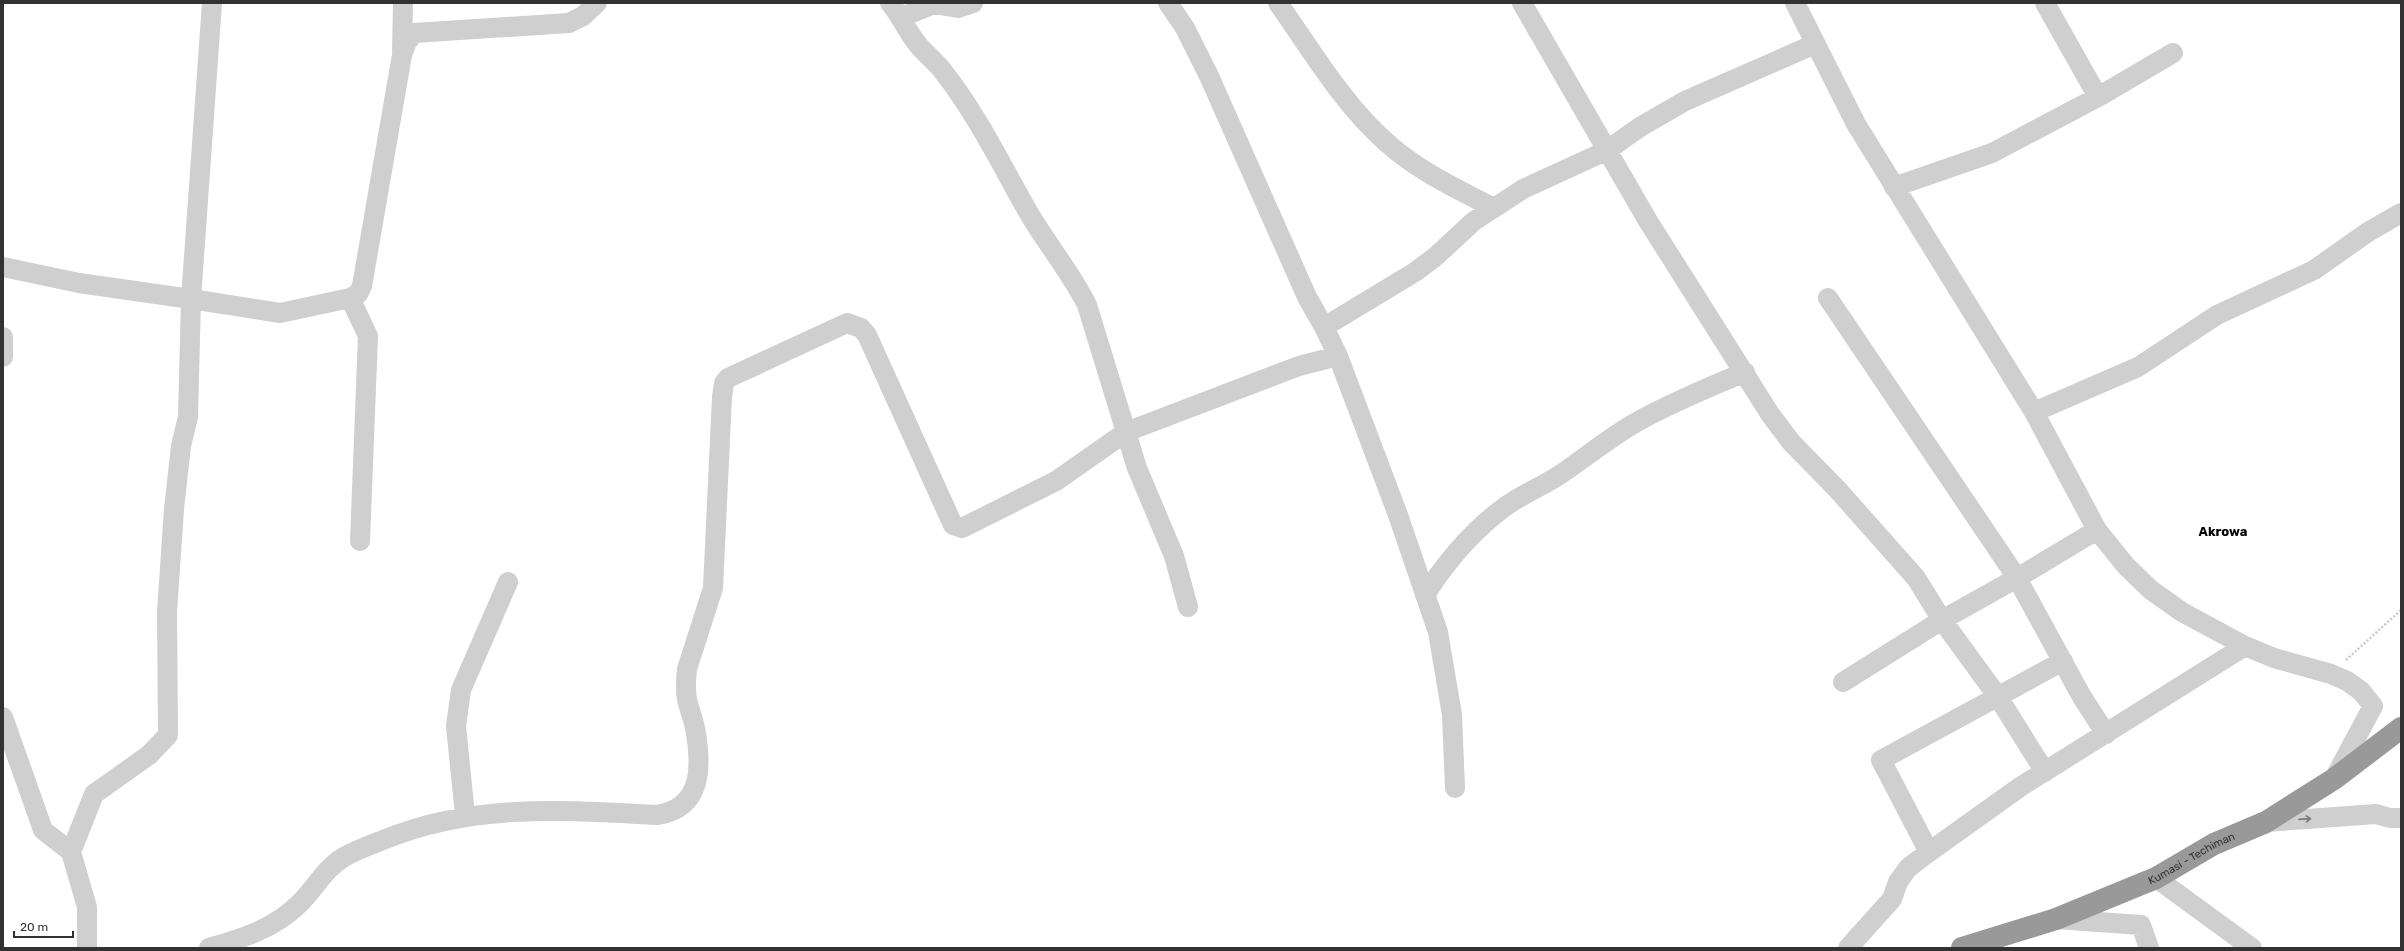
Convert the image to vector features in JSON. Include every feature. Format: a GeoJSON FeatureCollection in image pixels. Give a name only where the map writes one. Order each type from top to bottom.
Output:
{"type":"FeatureCollection","features":[{"type":"Feature","properties":{"kind":"highway","name":"Kumasi - Techiman"},"geometry":{"type":"LineString","coordinates":[[1962,948],[2056,919],[2156,878],[2214,844],[2266,822],[2334,779],[2399,733]]}},
{"type":"Feature","properties":{"kind":"street"},"geometry":{"type":"LineString","coordinates":[[71,852],[94,794],[149,755],[168,736],[167,612],[174,509],[181,446],[188,418],[191,299],[212,3]]}},
{"type":"Feature","properties":{"kind":"street"},"geometry":{"type":"LineString","coordinates":[[402,55],[403,3]]}},
{"type":"Feature","properties":{"kind":"street"},"geometry":{"type":"LineString","coordinates":[[3,267],[79,283],[280,313],[350,298],[358,294],[362,286],[402,55],[406,42],[414,33],[569,23],[583,16],[597,3]]}},
{"type":"Feature","properties":{"kind":"street"},"geometry":{"type":"LineString","coordinates":[[973,3],[958,8],[934,4],[896,10],[918,45],[941,68],[961,95],[993,144],[1028,211],[1075,280],[1087,305],[1147,495],[1174,556],[1188,607]]}},
{"type":"Feature","properties":{"kind":"street"},"geometry":{"type":"LineString","coordinates":[[1168,3],[1185,28],[1209,76],[1306,297],[1324,327],[1338,356],[1395,509],[1438,632],[1452,715],[1454,788]]}},
{"type":"Feature","properties":{"kind":"street"},"geometry":{"type":"LineString","coordinates":[[1278,3],[1346,101],[1386,142],[1438,180],[1494,208]]}},
{"type":"Feature","properties":{"kind":"street"},"geometry":{"type":"LineString","coordinates":[[1522,3],[1606,151],[1648,221],[1745,372],[1770,414],[1791,442],[1837,490],[1916,578],[1942,620],[1998,697],[2045,772]]}},
{"type":"Feature","properties":{"kind":"street"},"geometry":{"type":"LineString","coordinates":[[1795,3],[1856,124],[2034,412],[2097,530],[2126,566],[2151,590],[2182,612],[2245,646],[2274,658],[2331,674],[2347,681],[2360,691],[2373,706],[2334,779]]}},
{"type":"Feature","properties":{"kind":"street"},"geometry":{"type":"LineString","coordinates":[[2045,3],[2098,97]]}},
{"type":"Feature","properties":{"kind":"street"},"geometry":{"type":"LineString","coordinates":[[1324,327],[1415,272],[1435,257],[1474,221],[1524,189],[1606,151],[1640,127],[1685,101],[1815,44]]}},
{"type":"Feature","properties":{"kind":"street"},"geometry":{"type":"LineString","coordinates":[[1894,187],[1992,154],[2098,97],[2173,53]]}},
{"type":"Feature","properties":{"kind":"street"},"geometry":{"type":"LineString","coordinates":[[2034,412],[2138,367],[2217,315],[2314,270],[2368,232],[2401,213]]}},
{"type":"Feature","properties":{"kind":"street"},"geometry":{"type":"LineString","coordinates":[[350,298],[368,336],[360,541]]}},
{"type":"Feature","properties":{"kind":"street"},"geometry":{"type":"LineString","coordinates":[[1828,298],[2017,578],[2082,697],[2106,734]]}},
{"type":"Feature","properties":{"kind":"street"},"geometry":{"type":"LineString","coordinates":[[209,948],[242,939],[274,924],[297,906],[327,872],[343,858],[355,851],[404,831],[465,815],[560,810],[657,815],[672,813],[690,800],[699,771],[698,746],[686,699],[687,669],[714,588],[722,396],[724,383],[728,378],[847,323],[861,328],[867,335],[901,407],[953,525],[957,528],[962,528],[1056,482],[1126,432],[1299,366],[1338,356]]}},
{"type":"Feature","properties":{"kind":"street"},"geometry":{"type":"LineString","coordinates":[[3,337],[3,356]]}},
{"type":"Feature","properties":{"kind":"street"},"geometry":{"type":"LineString","coordinates":[[1424,595],[1456,553],[1484,524],[1505,506],[1560,475],[1590,451],[1635,423],[1684,398],[1745,372]]}},
{"type":"Feature","properties":{"kind":"street"},"geometry":{"type":"LineString","coordinates":[[1843,682],[1942,620],[2017,578],[2097,530]]}},
{"type":"Feature","properties":{"kind":"street"},"geometry":{"type":"LineString","coordinates":[[465,815],[456,726],[461,690],[508,582]]}},
{"type":"Feature","properties":{"kind":"street"},"geometry":{"type":"LineString","coordinates":[[1848,948],[1892,899],[1898,882],[1908,868],[1929,852],[2045,772],[2245,646]]}},
{"type":"Feature","properties":{"kind":"street"},"geometry":{"type":"LineString","coordinates":[[1929,852],[1880,760],[1998,697],[2063,660]]}},
{"type":"Feature","properties":{"kind":"street"},"geometry":{"type":"LineString","coordinates":[[3,717],[44,830],[71,852],[87,907],[87,948]]}},
{"type":"Feature","properties":{"kind":"street"},"geometry":{"type":"LineString","coordinates":[[2266,822],[2376,814],[2390,818],[2401,818]]}},
{"type":"Feature","properties":{"kind":"street"},"geometry":{"type":"LineString","coordinates":[[2156,878],[2252,948]]}},
{"type":"Feature","properties":{"kind":"street"},"geometry":{"type":"LineString","coordinates":[[2088,907],[2153,948]]}},
{"type":"Feature","properties":{"kind":"street"},"geometry":{"type":"LineString","coordinates":[[2056,919],[2141,925],[2149,948]]}},
{"type":"Feature","properties":{"kind":"path"},"geometry":{"type":"LineString","coordinates":[[2331,674],[2401,610]]}},
{"type":"Feature","properties":{"kind":"district","name":"Akrowa"},"geometry":{"type":"Point","coordinates":[2223,531]}}]}
